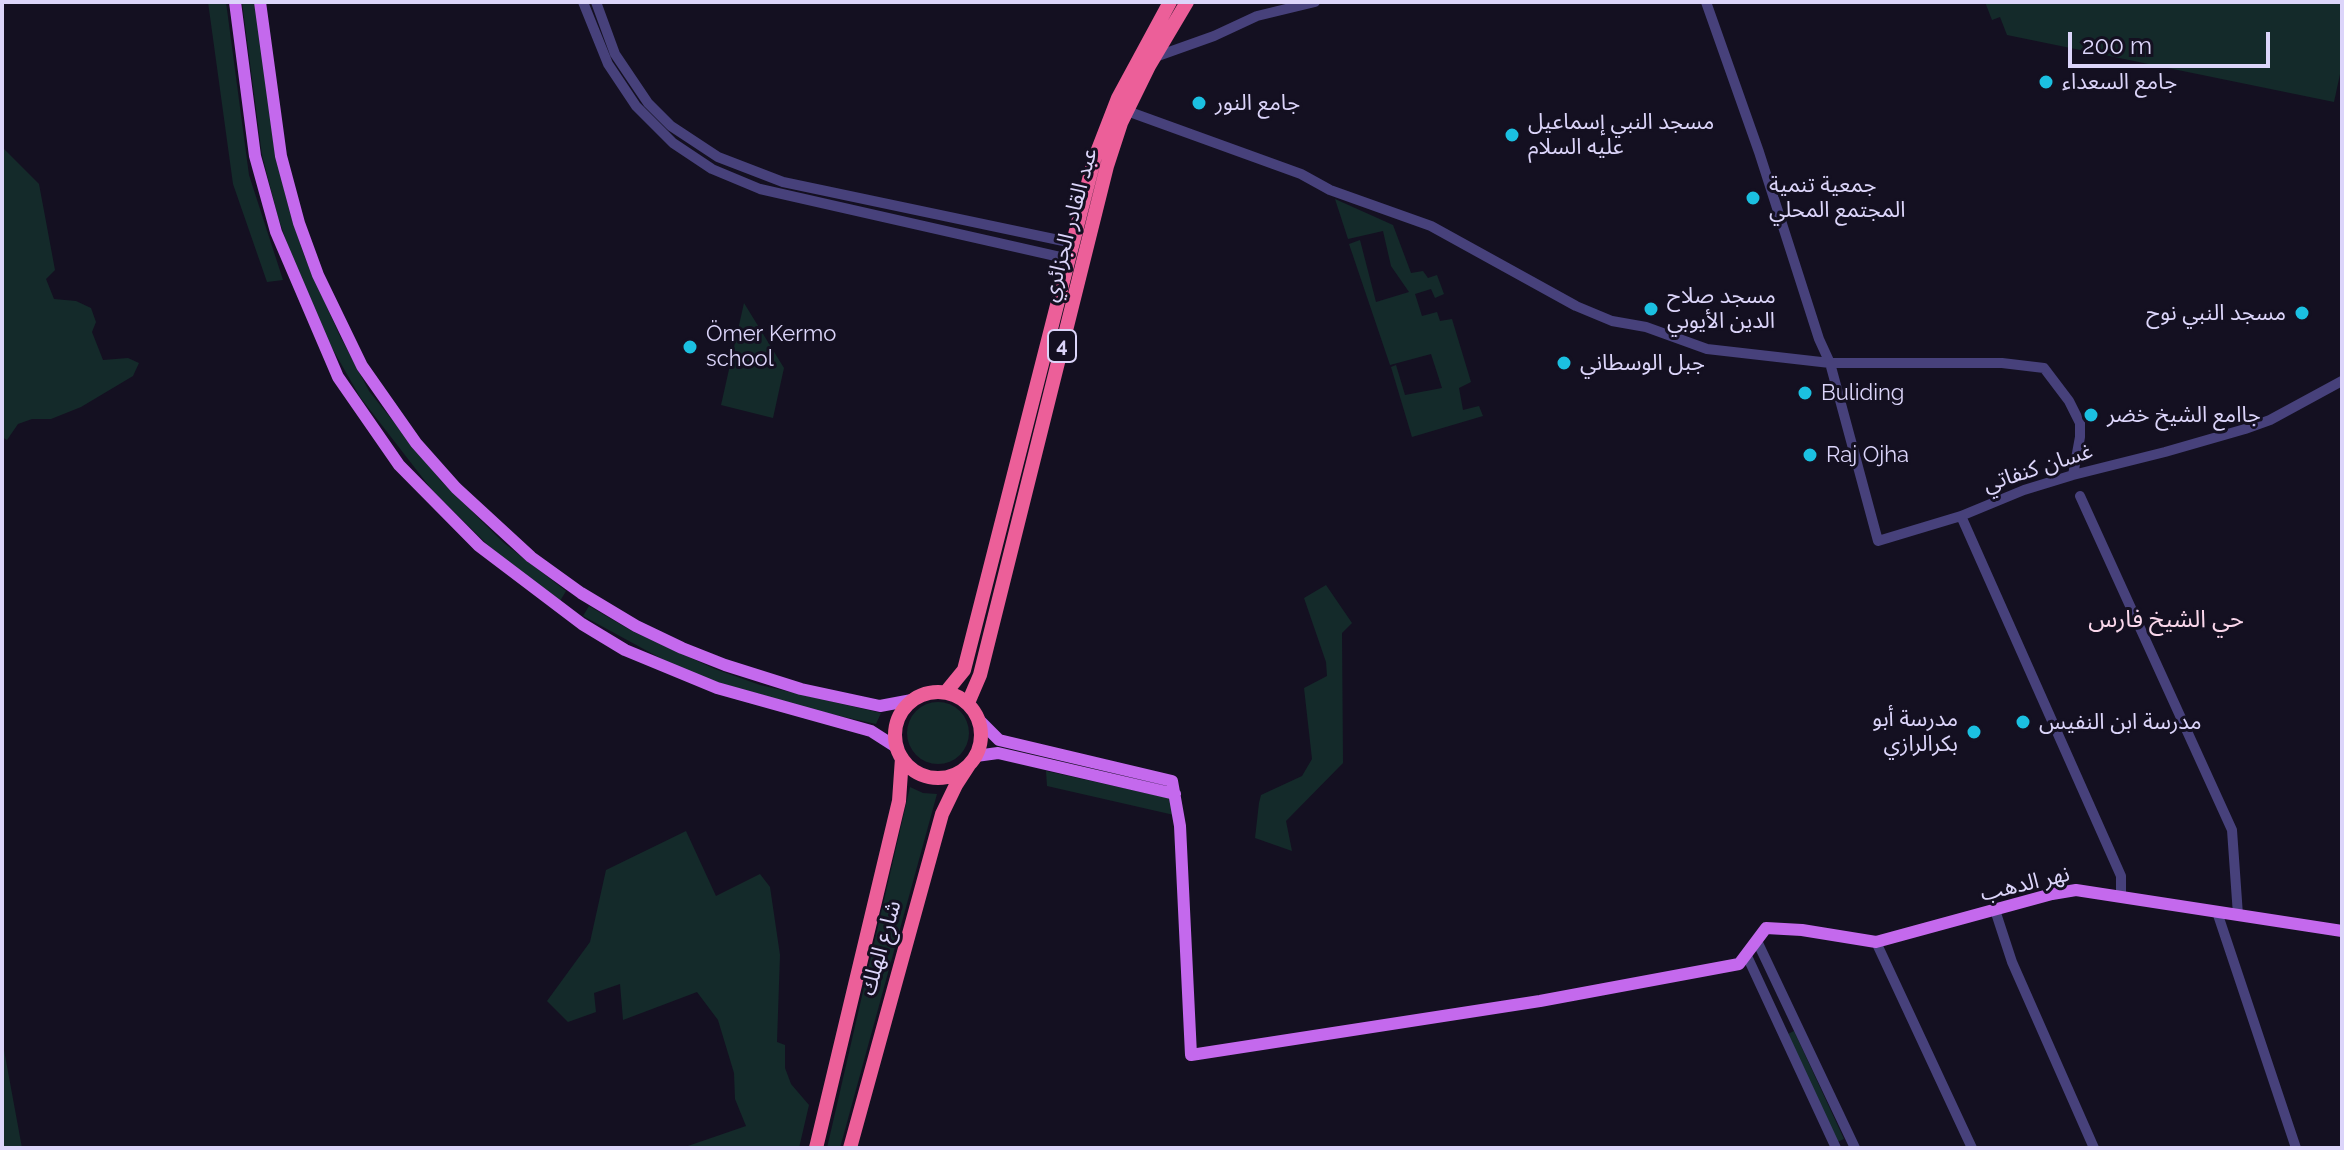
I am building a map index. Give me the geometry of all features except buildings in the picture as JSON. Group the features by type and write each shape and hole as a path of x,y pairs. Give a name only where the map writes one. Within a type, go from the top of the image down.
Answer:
{"highway":[{"name":"عبد القادر الجزائري","path":"946,692 964,670 1094,160 1118,98 1170,2"},
{"name":"عبد القادر الجزائري","path":"968,703 980,675 1107,166 1127,111 1187,2"},
{"path":"931,692 946,692 968,703 980,721 982,733 973,761 959,773 934,778 921,775 899,752 897,721 912,700 931,692"},
{"name":"شارع الهلك","path":"816,1148 899,801 899,752"},
{"name":"شارع الهلك","path":"850,1148 942,814 956,785 973,761"}],"main road":[{"path":"235,2 255,156 276,232 338,377 399,465 479,546 582,624 625,650 717,688 871,731 899,752"},
{"path":"260,2 281,156 299,223 318,275 362,366 416,443 456,488 531,557 581,593 636,626 682,648 801,689 880,706 912,700"},
{"path":"980,721 999,740 1174,788"},
{"path":"973,761 998,753 1174,788"},
{"path":"1174,788 1180,826 1191,1055 1540,1001 1739,964 1757,941"},
{"name":"نهر الدهب","path":"1757,941 1766,928 1802,930 1876,942 2076,890 2342,931"}],"street":[{"path":"583,2 608,64 636,106 673,143 712,169 760,189 1069,259"},
{"path":"596,2 615,54 648,103 678,132 718,157 783,182 1073,243"},
{"path":"1154,57 1214,36 1257,16 1315,2"},
{"path":"1706,2 1759,152 1819,339 1830,363"},
{"path":"1127,111 1301,174 1330,190 1431,226 1576,306 1612,321 1646,327 1707,349 1830,363 2002,363 2044,368 2069,401 2080,423 2073,475"},
{"name":"غسان كنفاتي","path":"1830,363 1878,541 1961,516 2024,490 2073,475 2245,429 2270,420 2342,381"},
{"path":"2080,496 2232,830 2238,915"},
{"path":"1961,516 2121,876 2121,896"},
{"path":"1995,910 2012,962 2094,1148"},
{"path":"2217,912 2296,1148"},
{"path":"1747,956 1836,1148 1853,1145 1757,941"},
{"path":"1876,942 1972,1148"},
{"path":"1780,1028 1796,1021"}],"green space":[{"path":"208,2 226,2 249,175 283,280 267,282 233,184"},
{"path":"242,2 255,2 275,153 290,213 304,255 339,334 369,391 441,481 504,543 566,591 560,601 496,553 432,490 360,397 328,341 292,258 262,155"},
{"path":"1985,2 2342,2 2342,65 2334,102 2007,35 2000,17 1992,20"},
{"path":"2,147 39,184 55,270 46,279 54,299 76,301 91,308 96,322 92,332 103,360 128,358 139,363 133,376 81,407 51,419 32,419 18,424 7,440 2,437"},
{"path":"1335,199 1393,225 1411,273 1423,271 1428,278 1437,275 1444,294 1435,298 1431,289 1415,294 1422,316 1437,312 1440,321 1452,319 1471,382 1459,388 1463,410 1479,406 1483,416 1412,437 1391,367 1396,365 1405,395 1442,388 1431,354 1390,365 1349,244 1360,240 1376,302 1409,292 1391,266 1383,231 1348,239"},
{"path":"744,303 784,368 773,418 721,405"},
{"path":"1326,585 1352,623 1342,633 1343,763 1286,821 1292,851 1255,838 1259,803 1261,795 1302,776 1312,759 1304,688 1327,676 1326,662 1304,598"},
{"path":"589,606 632,631 715,669 760,685 881,713 876,724 817,711 714,681 673,665 583,616"},
{"path":"938,702 950,704 960,711 967,721 967,745 960,755 950,762 938,764 926,762 916,755 909,745 907,733 909,721 916,711 926,704"},
{"path":"1046,771 1173,799 1174,815 1047,786"},
{"path":"910,787 923,793 937,794 840,1148 827,1148"},
{"path":"686,831 716,896 760,874 770,887 780,955 777,1042 785,1045 785,1068 791,1084 809,1105 799,1148 682,1148 746,1126 735,1099 734,1073 718,1020 697,992 623,1020 620,984 594,993 596,1012 568,1022 547,1001 590,942 606,870"},
{"path":"1794,1031 1844,1139 1837,1142 1788,1034"},
{"path":"2,1039 22,1148 2,1148"}],"place":[{"name":"جامع السعداء","path":"2046,82"},
{"name":"جامع النور","path":"1199,103"},
{"name":"مسجد النبي إسماعيل عليه السلام","path":"1512,135"},
{"name":"جمعية تنمية المجتمع المحلي","path":"1753,198"},
{"name":"مسجد صلاح الدين الأيوبي","path":"1651,309"},
{"name":"مسجد النبي نوح","path":"2302,313"},
{"name":"Ömer Kermo school","path":"690,347"},
{"name":"جبل الوسطاني","path":"1564,363"},
{"name":"Buliding","path":"1805,393"},
{"name":"جاامع الشيخ خضر","path":"2091,415"},
{"name":"Raj Ojha","path":"1810,455"},
{"name":"مدرسة ابن النفيس","path":"2023,722"},
{"name":"مدرسة أبو بكرالرازي","path":"1974,732"}],"district":[{"name":"حي الشيخ فارس","path":"2166,620"}]}
